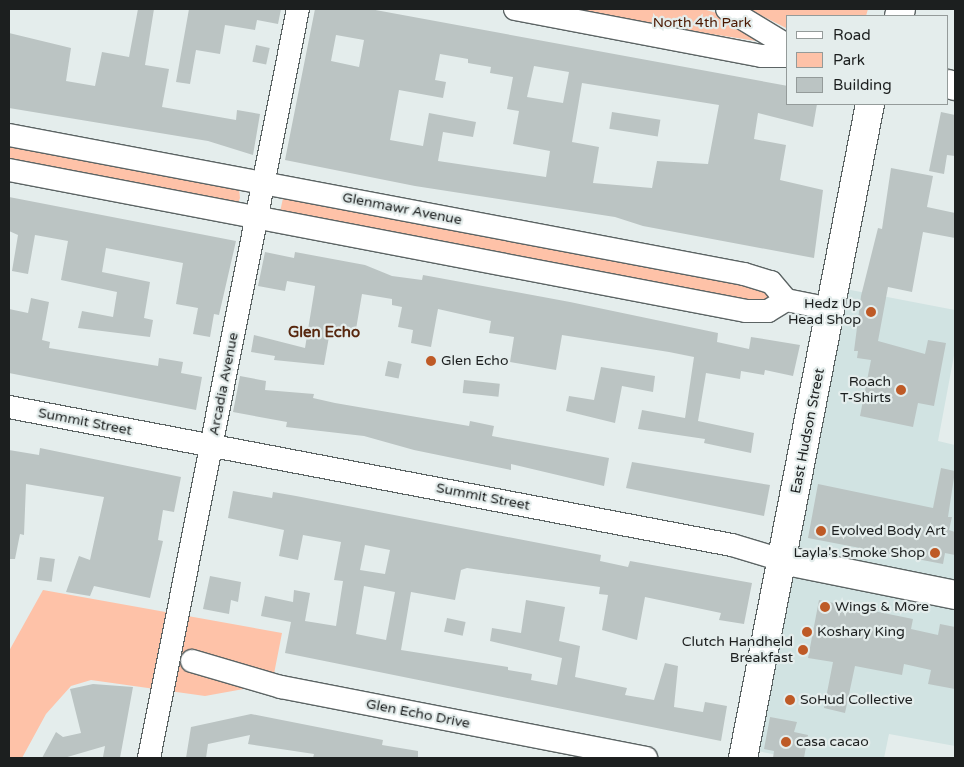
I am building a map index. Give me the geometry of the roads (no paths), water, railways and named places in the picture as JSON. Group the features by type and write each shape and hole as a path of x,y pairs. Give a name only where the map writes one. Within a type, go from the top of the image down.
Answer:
{"main road":[{"name":"East Hudson Street","path":"743,758 870,105"},
{"name":"Summit Street","path":"782,560 955,595"}],"street":[{"name":"Arcadia Avenue","path":"149,758 298,9"},
{"path":"515,9 762,56 786,56"},
{"path":"727,9 786,45"},
{"name":"Glenmawr Avenue","path":"9,134 744,274 771,282 786,300"},
{"path":"9,170 746,312 768,311 786,300 831,308"},
{"name":"Summit Street","path":"9,407 732,545 782,560"},
{"name":"Glen Echo Drive","path":"192,661 281,687 646,758"}],"place":[{"name":"Hedz Up Head Shop","path":"871,312"},
{"name":"Glen Echo","path":"431,361"},
{"name":"Roach T-Shirts","path":"901,390"},
{"name":"Evolved Body Art","path":"821,531"},
{"name":"Layla's Smoke Shop","path":"935,553"},
{"name":"Wings & More","path":"825,607"},
{"name":"Koshary King","path":"807,632"},
{"name":"Clutch Handheld Breakfast","path":"803,650"},
{"name":"SoHud Collective","path":"790,700"},
{"name":"casa cacao","path":"786,742"}],"district":[{"name":"Glen Echo","path":"324,333"}],"park label":[{"name":"North 4th Park","path":"702,23"}]}
